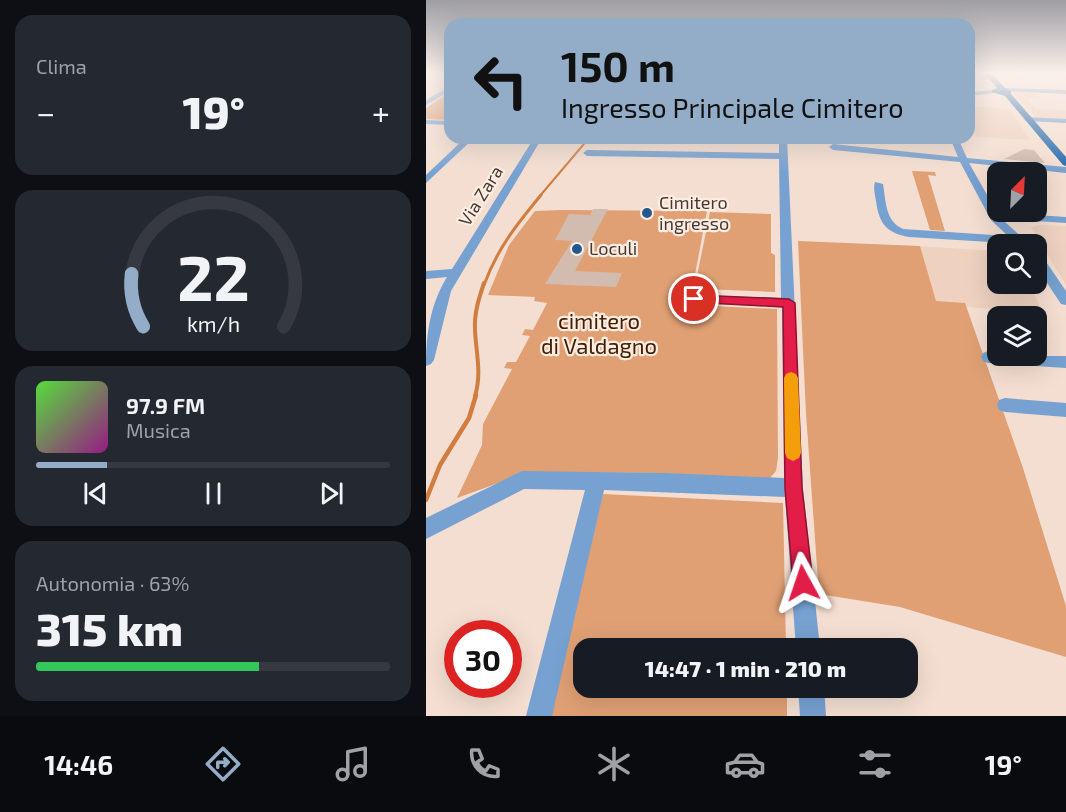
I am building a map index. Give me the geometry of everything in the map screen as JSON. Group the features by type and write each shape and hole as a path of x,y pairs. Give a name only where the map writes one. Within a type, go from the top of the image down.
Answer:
{"main road":[{"path":"1015,105 1065,160"}],"street":[{"path":"1028,119 1066,121"},
{"path":"426,122 444,123"},
{"path":"428,176 463,144"},
{"name":"Via Zara","path":"426,360 445,291 454,273 534,144"},
{"path":"783,144 794,488 807,638"},
{"path":"957,144 971,178 987,205"},
{"path":"833,147 1066,170"},
{"path":"587,153 783,156"},
{"path":"878,184 886,223 894,231 987,240"},
{"path":"1047,219 1066,220"},
{"path":"998,222 1013,234"},
{"path":"426,275 454,273"},
{"path":"1047,273 1066,302"},
{"path":"694,299 789,303"},
{"path":"1047,361 1066,362"},
{"path":"1005,405 1066,410"},
{"path":"429,528 522,480 794,488"},
{"path":"539,716 597,481"},
{"path":"812,698 813,716"}],"shaded area":[{"path":"1025,105 1033,105 1036,109 1066,110 1066,120 1038,119"},
{"path":"975,106 1010,109 1030,140 977,137"},
{"path":"1066,226 1066,285 1047,254 1047,234 1035,234 1031,227"},
{"path":"917,246 987,250 987,294 1034,294 1040,306 987,306 987,308 934,305"}],"green space":[{"path":"430,105 444,105 444,120 426,119 426,108"},
{"path":"912,171 935,172 936,176 928,175 945,231 930,230"},
{"name":"cimitero di Valdagno","path":"535,211 707,211 693,285 695,292 693,305 777,309 778,458 776,471 770,478 747,479 661,473 529,472 457,498 482,445 483,424 512,369 504,368 507,362 516,362 530,336 522,335 525,329 533,330 547,303 534,301 535,297 488,295 509,245"},
{"path":"710,212 771,214 771,253 775,255 775,292 702,289 695,286"},
{"path":"798,241 920,246 936,301 965,303 1023,468 1066,606 1066,657 900,607 819,594 806,414"},
{"path":"603,494 783,503 786,638 573,638 573,698 787,698 787,716 547,716"}],"building":[{"path":"1024,149 1034,150 1044,162 1035,162 1004,159"},
{"name":"Loculi","path":"593,209 608,209 575,271 622,273 616,287 545,284 572,241 555,240 569,214 590,215"}],"waterway":[{"path":"539,197 584,144"},
{"path":"484,285 501,248 541,195"},
{"path":"475,396 478,371 475,318 484,283"},
{"path":"426,500 440,465 469,418 476,395"}],"slow traffic":[{"path":"791,378 793,453"}],"place":[{"name":"Cimitero ingresso","path":"647,213"},
{"name":"Loculi","path":"577,249"}],"route":[{"path":"694,299 789,303 794,488 803,583"}]}
